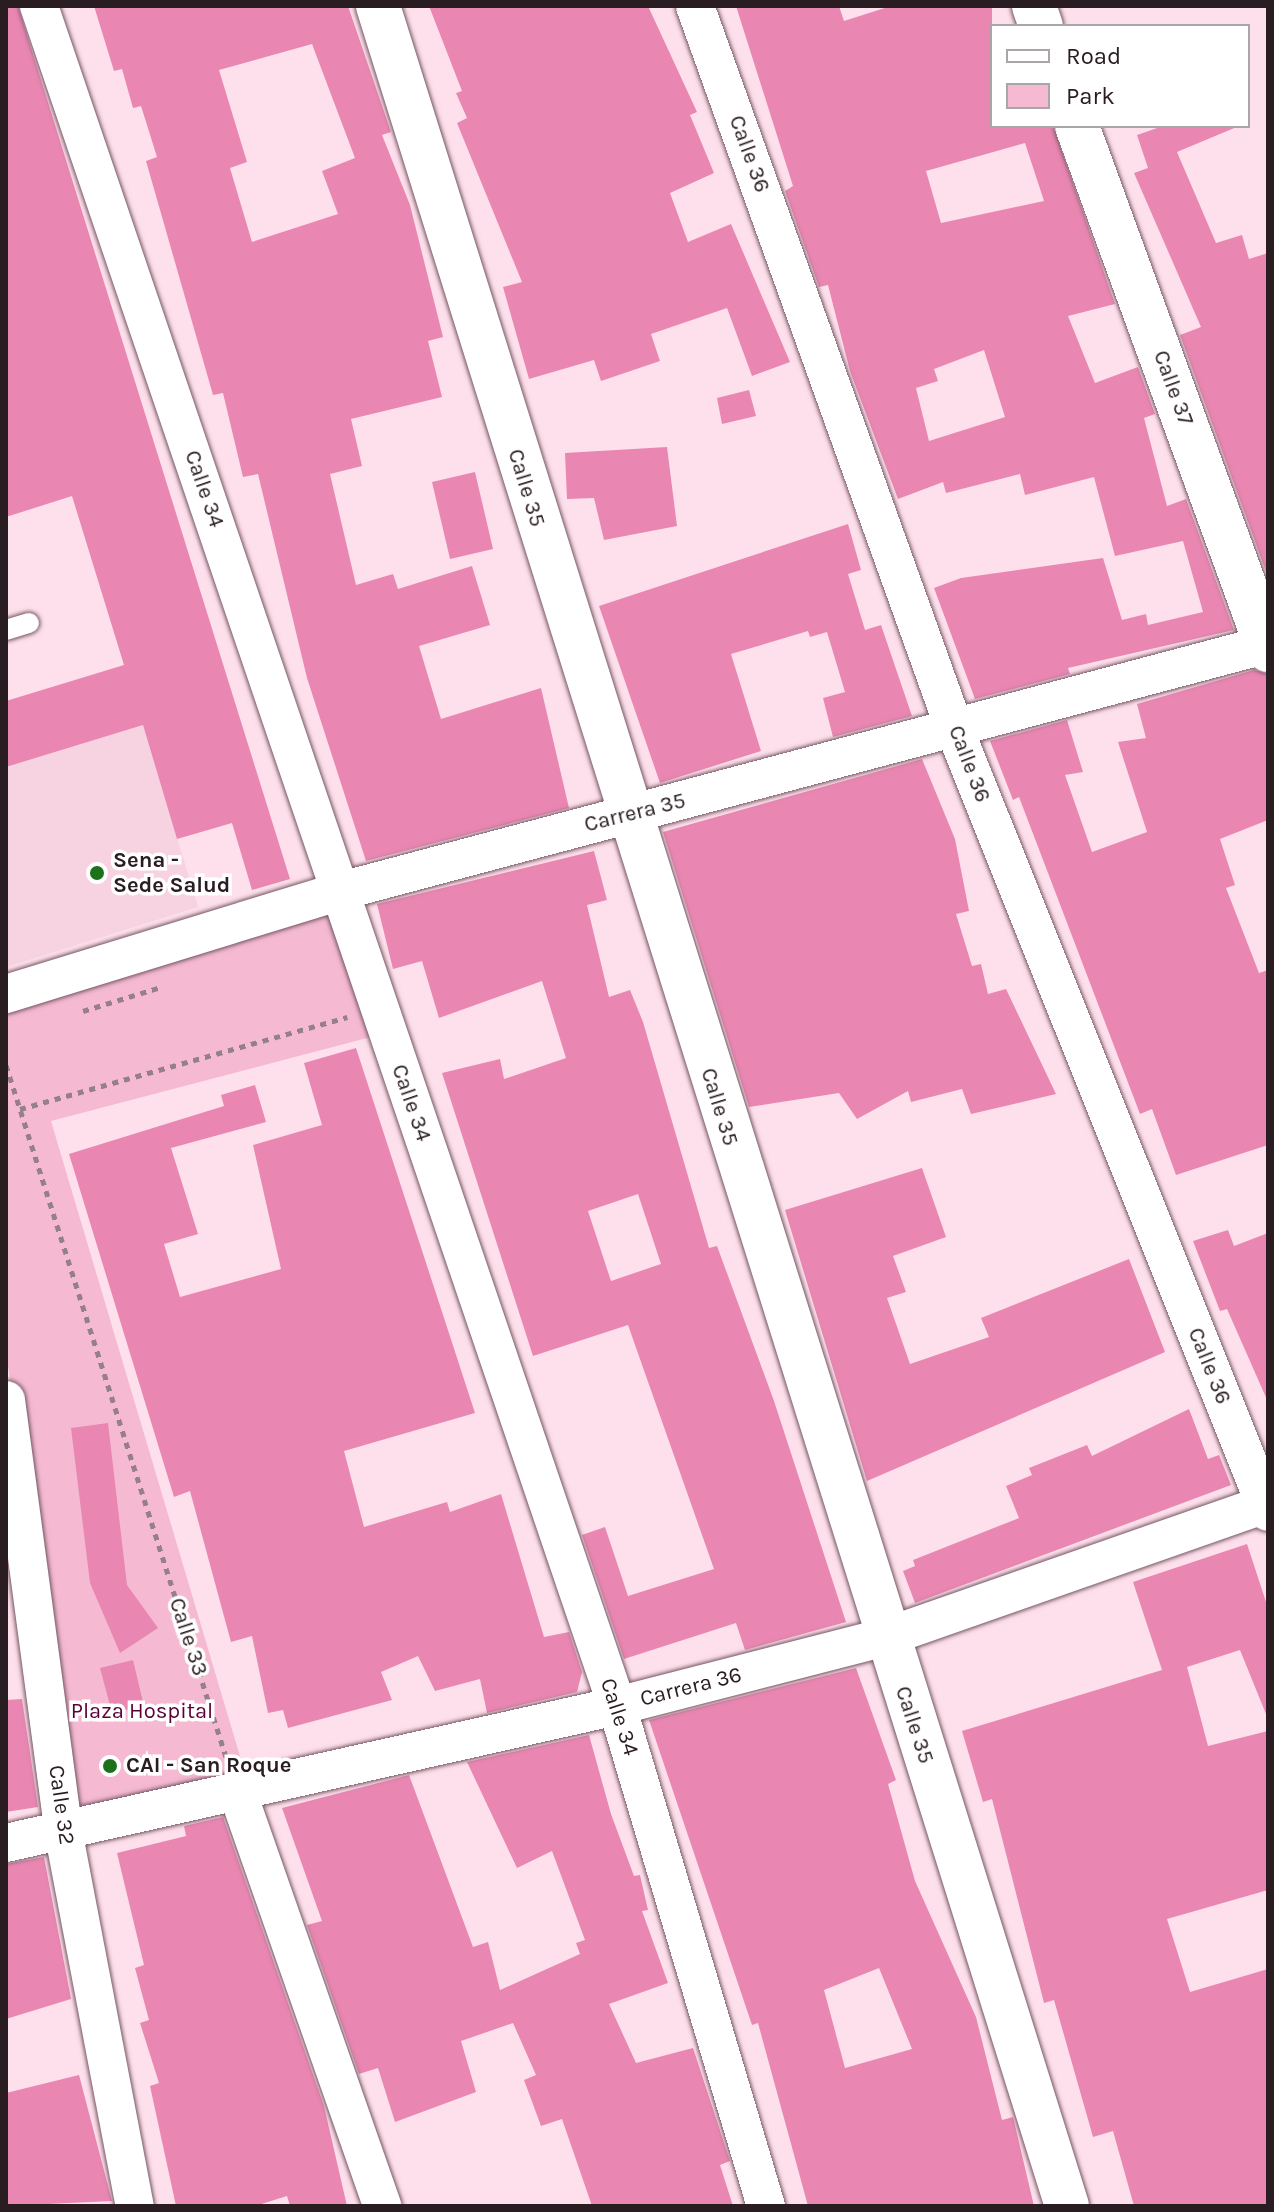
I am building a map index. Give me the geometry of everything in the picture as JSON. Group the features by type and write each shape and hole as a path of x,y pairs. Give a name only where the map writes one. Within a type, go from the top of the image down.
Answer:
{"street":[{"name":"Calle 34","path":"39,6 617,1706 766,2206"},
{"name":"Calle 35","path":"378,6 627,815 1067,2206"},
{"name":"Calle 36","path":"695,6 956,733 1267,1506"},
{"name":"Calle 37","path":"1078,128 1267,646"},
{"name":"Carrera 35","path":"6,994 341,891 627,815 956,733 1267,646"},
{"name":"Calle 32","path":"6,1400 63,1830 135,2206"},
{"name":"Carrera 36","path":"6,1843 617,1706 886,1637 1267,1506"},
{"path":"237,1791 382,2206"}],"lane":[{"path":"6,630 29,623"}],"path":[{"path":"20,1109 379,1008"},
{"name":"Calle 33","path":"6,1068 237,1791"}],"shaded area":[{"name":"Sena - Sede Salud","path":"143,725 198,907 6,967 6,767"}],"green space":[{"name":"Plaza Hospital","path":"341,891 386,1033 51,1121 245,1773 75,1809 6,1353 6,994"}],"building":[{"path":"6,6 18,6 290,879 252,890 232,823 177,839 143,725 6,767 6,701 124,665 72,496 6,517"},
{"path":"94,6 348,6 391,132 382,135 410,205 443,337 428,341 442,397 351,419 362,466 330,474 356,585 393,574 398,589 472,566 490,625 419,646 441,719 541,688 569,808 366,861 307,678 258,474 243,477 223,393 213,395 146,161 157,157 141,106 133,108 122,69 114,71","holes":["312,44 355,158 322,171 338,214 252,242 230,168 247,162 219,70"]},
{"path":"429,6 648,6 697,112 690,115 714,173 670,193 688,242 731,224 790,362 752,376 727,308 651,334 660,361 601,381 594,360 529,379 503,287 522,282 457,123 467,118 456,93 462,91"},
{"path":"736,6 839,6 844,21 891,6 992,6 990,128 1054,128 1115,304 1068,316 1095,383 1138,367 1155,414 1144,418 1167,506 1186,499 1234,630 1068,668 1070,674 975,699 934,588 961,578 1103,558 1122,620 1146,614 1148,625 1203,612 1183,541 1115,556 1094,477 1025,495 1020,474 946,493 943,482 898,499 850,371 828,285 819,287 785,191 793,186","holes":["1025,143 1044,201 941,223 926,171","984,350 1005,417 929,441 916,388 938,381 934,369"]},
{"path":"1157,128 1234,128 1177,152 1216,243 1242,235 1249,259 1268,253 1268,577 1180,335 1201,327 1134,173 1148,168 1137,135"},
{"path":"749,390 756,416 722,424 717,398"},
{"path":"667,447 677,526 604,540 594,498 567,499 565,453"},
{"path":"475,472 493,549 450,559 432,482"},
{"path":"848,524 861,570 848,574 865,630 881,625 912,716 833,737 823,698 845,692 827,632 810,637 808,631 731,654 761,751 660,783 599,606"},
{"path":"1254,670 1268,674 1268,820 1220,839 1235,885 1226,888 1259,973 1268,970 1268,1145 1176,1175 1152,1109 1140,1114 1019,797 1013,800 990,741 1067,720 1083,772 1065,775 1092,852 1147,832 1118,742 1146,738 1137,704"},
{"path":"922,759 955,839 969,911 956,914 972,966 981,964 988,994 1006,989 1056,1094 971,1114 962,1089 911,1102 908,1091 857,1119 839,1093 749,1107 663,832"},
{"path":"594,851 607,900 587,905 609,997 630,990 643,1022 709,1248 717,1246 774,1401 846,1622 745,1650 736,1623 624,1659 582,1535 605,1527 628,1596 714,1569 628,1325 533,1356 442,1073 500,1059 504,1079 566,1058 542,981 439,1018 422,961 393,969 377,904","holes":["638,1194 661,1264 611,1281 588,1211"]},
{"path":"356,1048 475,1413 344,1451 364,1527 447,1502 450,1512 501,1494 544,1637 569,1632 582,1672 577,1692 487,1713 480,1679 435,1691 418,1656 381,1672 392,1700 288,1728 283,1710 268,1713 252,1636 231,1642 190,1491 174,1497 69,1154 224,1106 221,1095 255,1085 266,1122 171,1148 198,1234 164,1244 180,1297 281,1269 253,1145 322,1125 304,1063"},
{"path":"922,1168 946,1237 893,1256 906,1292 887,1298 910,1364 989,1337 981,1318 1129,1259 1165,1352 867,1481 785,1210"},
{"path":"1228,1230 1234,1246 1268,1233 1268,1402 1227,1309 1220,1311 1193,1241"},
{"path":"1189,1409 1208,1459 1219,1455 1231,1485 915,1603 903,1571 915,1566 913,1560 1019,1518 1006,1486 1032,1475 1029,1468 1087,1445 1092,1456"},
{"path":"108,1423 127,1585 158,1628 120,1653 90,1583 71,1428"},
{"path":"1247,1544 1268,1608 1268,1719 1240,1650 1187,1667 1208,1746 1268,1731 1268,1890 1167,1919 1190,1992 1268,1969 1268,2206 1134,2206 1113,2131 1093,2137 1054,2000 1044,2003 992,1799 983,1802 962,1731 1162,1670 1133,1582"},
{"path":"133,1660 144,1706 112,1713 100,1668"},
{"path":"856,1668 896,1780 888,1784 915,1881 976,2017 1002,2120 1013,2117 1034,2206 808,2206 758,2023 752,2025 649,1720","holes":["879,1968 912,2049 845,2068 824,1990"]},
{"path":"22,1699 38,1807 6,1812 6,1700"},
{"path":"589,1735 611,1814 634,1876 640,1875 648,1910 642,1911 668,1983 609,2004 636,2063 693,2048 730,2161 720,2165 733,2206 592,2206 562,2119 541,2126 524,2080 536,2075 513,2023 461,2041 476,2092 395,2122 378,2068 359,2074 307,1925 322,1921 282,1808 409,1775 473,1947 488,1942 500,1990 580,1954 576,1943 585,1940 552,1851 517,1868 467,1762"},
{"path":"223,1817 324,2106 347,2206 290,2206 287,2196 255,2206 176,2206 150,2086 159,2083 140,2023 149,2020 135,1968 144,1965 117,1853 186,1836 184,1826"},
{"path":"44,1857 71,1999 6,2019 6,1864"},
{"path":"79,2075 112,2201 6,2206 6,2093"}],"place":[{"name":"Sena - Sede Salud","path":"97,873"},
{"name":"CAI - San Roque","path":"110,1766"}]}
